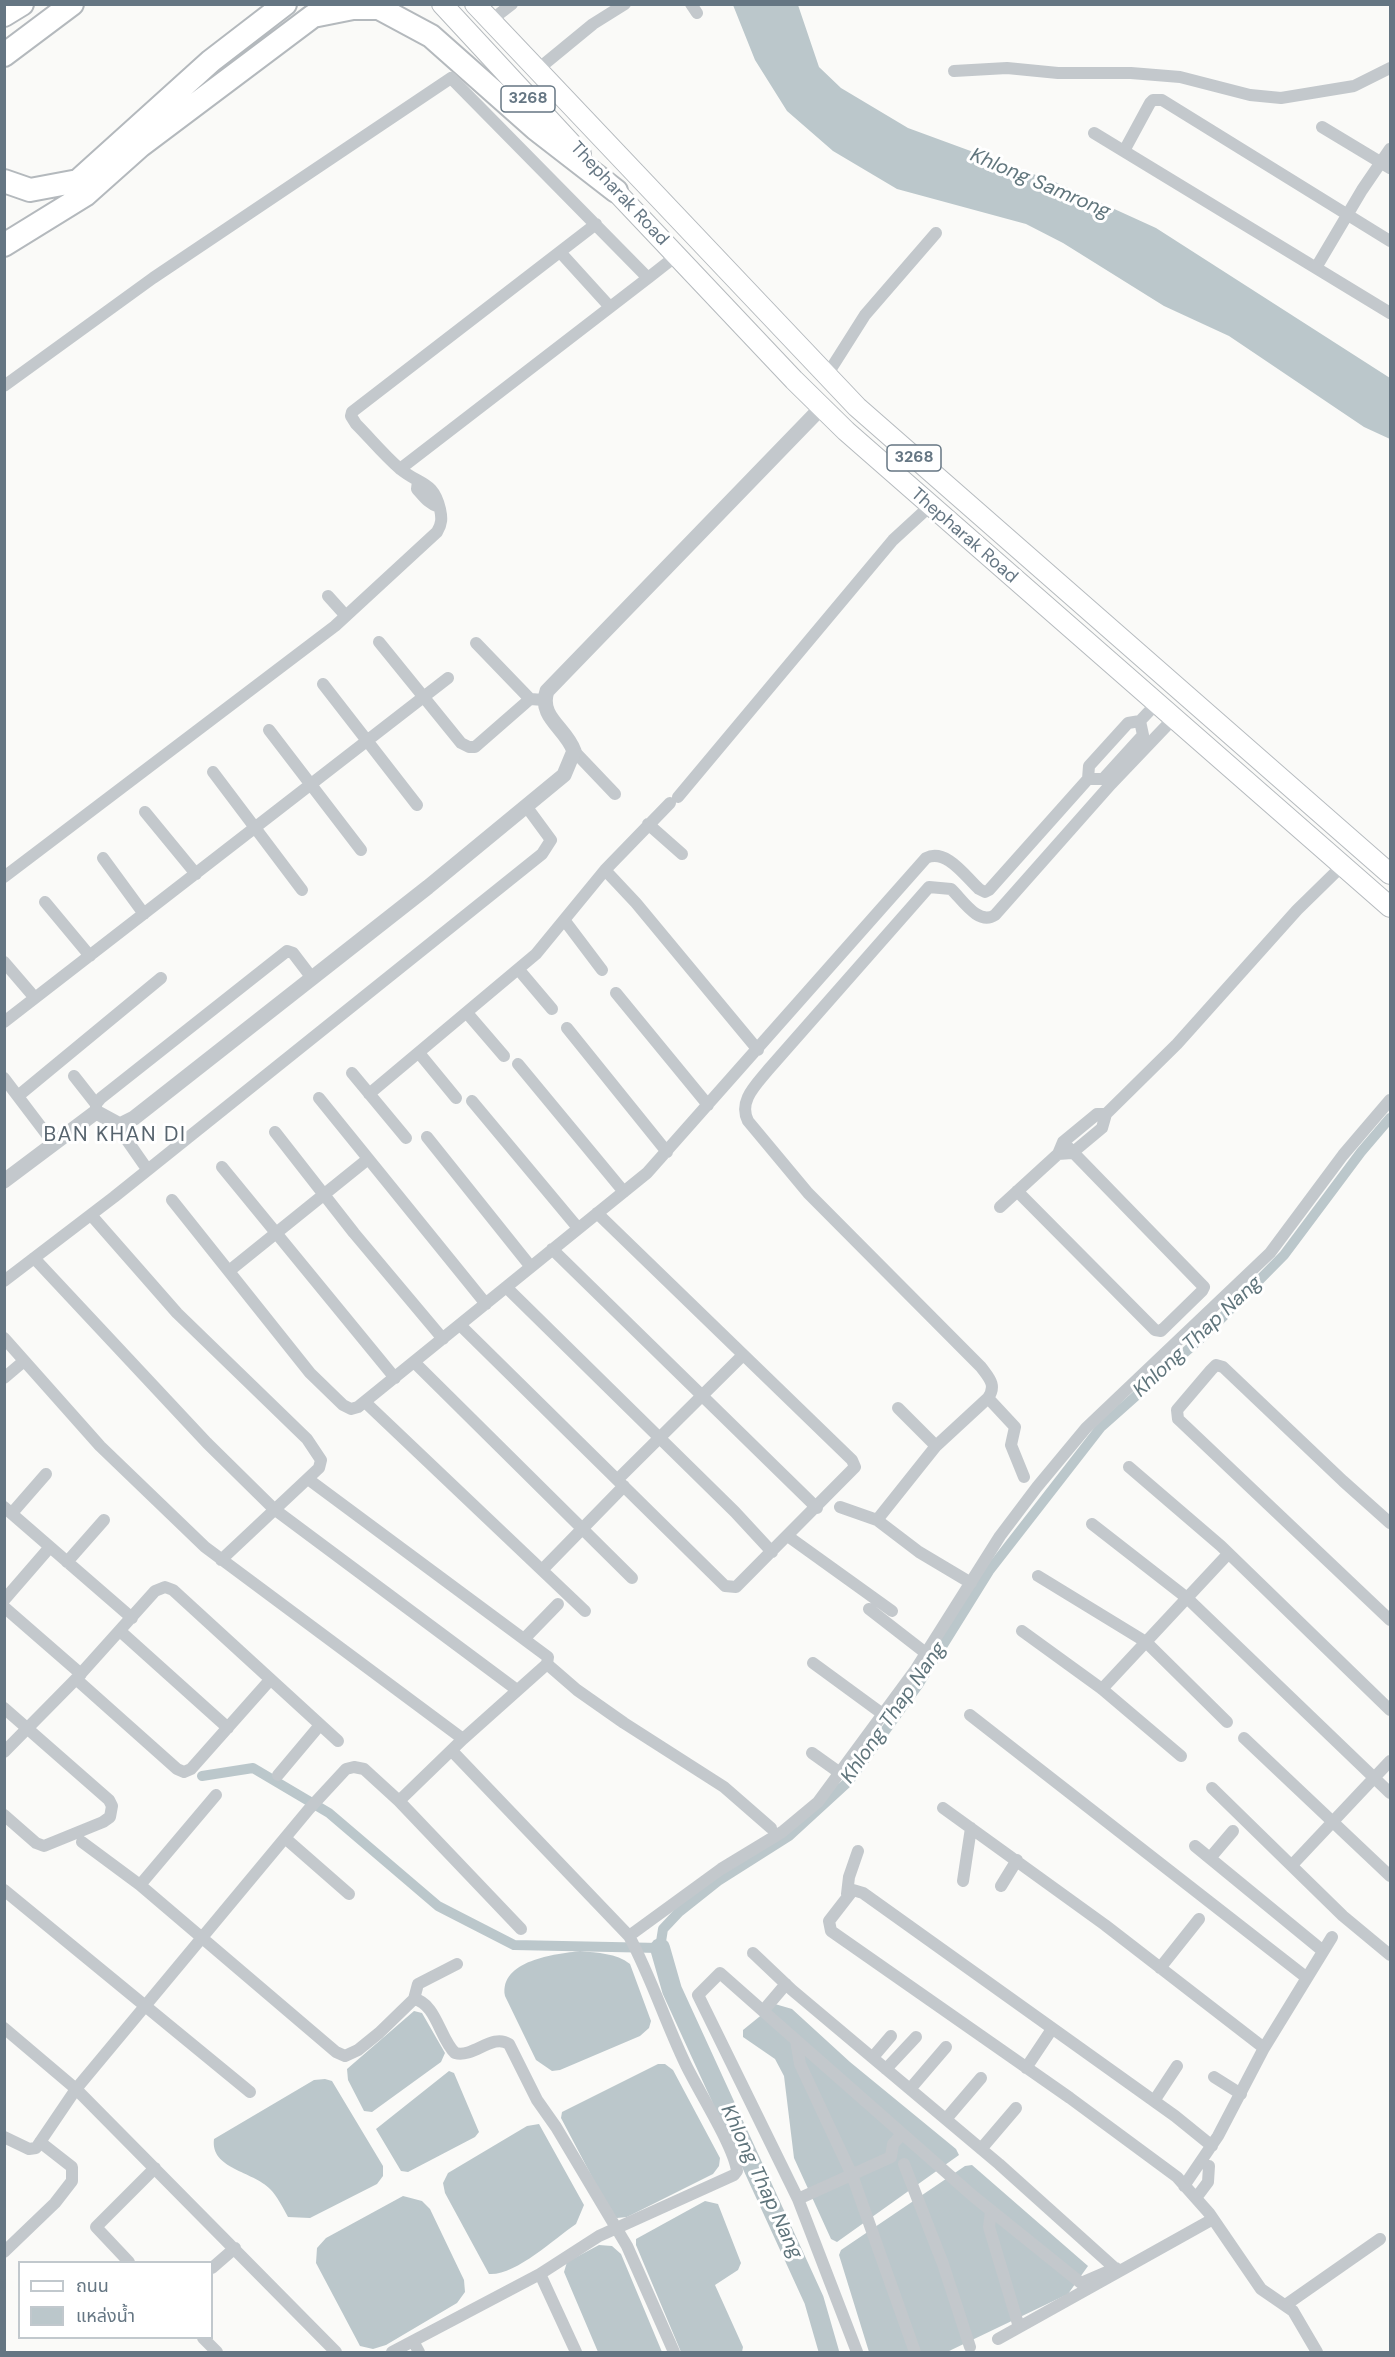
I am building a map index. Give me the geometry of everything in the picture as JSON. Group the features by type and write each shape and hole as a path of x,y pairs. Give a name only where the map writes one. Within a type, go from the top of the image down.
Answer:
{"highway":[{"path":"4,14 16,4"},
{"path":"4,14 22,4"},
{"path":"4,56 72,4"},
{"path":"4,181 30,190 78,181 211,60 285,4"},
{"path":"4,245 78,201 140,146 313,16 353,8 379,8 431,36 536,129 616,191"}],"main road":[{"name":"Thepharak Road","path":"442,4 821,408 930,506 1390,907"},
{"name":"Thepharak Road","path":"475,4 857,407 1390,873"}],"street":[{"path":"490,21 512,4"},
{"path":"537,70 594,24 625,4"},
{"path":"954,70 1007,68 1058,73 1131,73 1180,77 1250,95 1281,98 1354,86 1390,68"},
{"path":"4,386 153,278 451,78 648,278"},
{"path":"1124,151 1150,103 1153,100 1162,100 1390,241"},
{"path":"1322,127 1386,165"},
{"path":"1094,133 1317,266 1390,313"},
{"path":"1317,266 1348,215 1386,165 1390,149"},
{"path":"4,877 346,616 437,532 442,518 439,498 427,484 400,469 356,424 351,416 352,412 596,224"},
{"path":"827,375 865,315 936,233"},
{"path":"560,252 610,307"},
{"path":"400,469 676,255"},
{"path":"379,642 461,743 469,747 476,747 547,691 821,408"},
{"path":"369,1094 519,970 565,921 605,870 674,800 893,540 930,506"},
{"path":"328,596 346,616"},
{"path":"476,643 537,700 570,740 574,751 615,794"},
{"path":"4,1022 424,700 448,678"},
{"path":"322,684 366,743 417,805"},
{"path":"172,1200 310,1373 335,1398 351,1409 366,1402 624,1192 667,1152 926,858 934,854 943,856 985,892 1088,779 1089,766 1128,723 1140,721 1156,704"},
{"path":"877,1520 936,1446 988,1398 993,1390 993,1383 981,1367 789,1172 753,1131 744,1114 744,1106 747,1098 768,1070 929,887 951,889 972,912 986,918 995,915 1111,784 1173,719"},
{"path":"1088,779 1103,780 1143,735 1140,721"},
{"path":"269,730 361,850"},
{"path":"114,1123 120,1125 135,1118 526,806 564,775 574,751"},
{"path":"213,772 302,890"},
{"path":"4,1281 92,1215 542,854 551,840 526,806"},
{"path":"145,812 196,874"},
{"path":"648,824 682,854"},
{"path":"103,858 144,914"},
{"path":"1058,1154 1072,1153 1102,1128 1106,1114 1177,1044 1297,910 1343,866"},
{"path":"605,870 636,903 758,1050"},
{"path":"45,902 90,956"},
{"path":"565,921 602,970"},
{"path":"4,1181 54,1144 287,951 293,953 312,978"},
{"path":"4,962 35,998"},
{"path":"519,970 552,1008"},
{"path":"18,1096 161,978"},
{"path":"616,993 708,1105"},
{"path":"467,1013 504,1056"},
{"path":"567,1029 667,1152"},
{"path":"419,1053 456,1098"},
{"path":"518,1064 624,1192"},
{"path":"351,1073 406,1138"},
{"path":"74,1076 96,1108 114,1123 147,1169"},
{"path":"4,1078 54,1144"},
{"path":"319,1098 486,1304"},
{"path":"629,1936 721,1869 782,1832 818,1802 927,1654 1000,1536 1086,1428 1260,1265 1343,1155 1390,1100"},
{"path":"472,1101 578,1228"},
{"path":"1000,1207 1058,1154 1063,1142 1097,1114 1106,1114"},
{"path":"275,1132 443,1339"},
{"path":"427,1137 531,1267"},
{"path":"1017,1191 1151,1327 1161,1331 1204,1287 1063,1142"},
{"path":"229,1271 368,1159"},
{"path":"222,1167 395,1378"},
{"path":"460,1325 731,1589 736,1587 789,1537 855,1467 852,1460 597,1213"},
{"path":"92,1215 177,1313 307,1439 321,1460 319,1468 221,1560"},
{"path":"552,1249 817,1508"},
{"path":"34,1258 207,1443 274,1509 517,1690"},
{"path":"506,1287 772,1552"},
{"path":"4,1338 100,1446 199,1542 463,1739"},
{"path":"542,1570 583,1530 659,1439 743,1355"},
{"path":"4,1378 24,1361"},
{"path":"414,1362 632,1578"},
{"path":"1390,1523 1223,1367 1216,1365 1178,1410 1178,1419 1390,1620"},
{"path":"988,1398 1016,1427 1011,1445 1024,1477"},
{"path":"366,1402 585,1611"},
{"path":"898,1408 936,1446"},
{"path":"1129,1467 1228,1554 1390,1710"},
{"path":"46,1474 8,1510 132,1618"},
{"path":"308,1479 548,1657 547,1664 463,1739 399,1801"},
{"path":"840,1507 877,1520 919,1552 971,1583"},
{"path":"67,1562 104,1520"},
{"path":"1092,1524 1186,1598 1390,1793"},
{"path":"789,1537 892,1611"},
{"path":"4,1600 50,1546"},
{"path":"1102,1689 1228,1554"},
{"path":"1038,1576 1146,1642 1227,1722"},
{"path":"4,1752 79,1676 160,1588 169,1588 338,1742"},
{"path":"524,1639 558,1604"},
{"path":"4,1607 177,1769 184,1772 191,1769 270,1680"},
{"path":"869,1610 927,1654"},
{"path":"120,1631 228,1728"},
{"path":"1022,1631 1102,1689 1181,1756"},
{"path":"813,1663 884,1715"},
{"path":"547,1664 577,1690 624,1723 724,1787 771,1828"},
{"path":"4,1708 109,1800 112,1812 103,1822 44,1846 36,1843 4,1815"},
{"path":"970,1715 1307,1978"},
{"path":"278,1775 320,1725"},
{"path":"1244,1738 1390,1876"},
{"path":"392,2352 416,2347 540,2274 584,2245 734,2175 737,2171 719,2128 685,2064 643,1962 629,1936 452,1751"},
{"path":"812,1754 840,1773"},
{"path":"1292,1865 1390,1761"},
{"path":"4,2137 29,2149 36,2148 76,2090 285,1838 346,1769 364,1769 399,1801 520,1929"},
{"path":"1212,1788 1343,1916 1390,1955"},
{"path":"140,1886 216,1795"},
{"path":"943,1808 1017,1860 1264,2049"},
{"path":"963,1881 971,1828"},
{"path":"1210,1858 1233,1832"},
{"path":"285,1838 349,1894"},
{"path":"82,1842 140,1886 336,2052 345,2056 358,2050 379,2033 414,1999 418,1984 457,1964"},
{"path":"1195,1846 1323,1951"},
{"path":"847,1894 849,1877 858,1851"},
{"path":"1001,1886 1017,1860"},
{"path":"4,1890 250,2092"},
{"path":"1212,2146 1154,2101 863,1893 853,1890 847,1894 829,1922 831,1931 1160,2162 1196,2198 1213,2219 1261,2289 1287,2304 1302,2322 1317,2352"},
{"path":"1160,1968 1199,1919"},
{"path":"1184,2186 1212,2146 1264,2049 1332,1937"},
{"path":"753,1953 786,1984 981,2149 1117,2270"},
{"path":"857,2352 798,2199 699,1995 720,1973 991,2211 1081,2283 1117,2270"},
{"path":"763,2011 786,1984"},
{"path":"414,1999 428,2008 455,2053 460,2055 498,2041 510,2044 537,2100 556,2127 617,2230 649,2293 674,2352"},
{"path":"4,2028 76,2090 336,2352"},
{"path":"1026,2068 1053,2029"},
{"path":"873,2056 891,2036"},
{"path":"886,2069 916,2037"},
{"path":"796,2040 800,2064 852,2175 915,2352"},
{"path":"910,2089 946,2047"},
{"path":"1154,2101 1177,2066"},
{"path":"1214,2077 1241,2094"},
{"path":"946,2119 981,2078"},
{"path":"981,2149 1016,2109"},
{"path":"891,2157 893,2144 903,2134"},
{"path":"4,2252 55,2203 72,2181 72,2167 40,2142"},
{"path":"891,2157 910,2165 917,2158 919,2148"},
{"path":"798,2199 891,2157"},
{"path":"904,2164 943,2264 970,2348"},
{"path":"1196,2198 1208,2182 1209,2166"},
{"path":"128,2261 96,2227 155,2168"},
{"path":"991,2211 989,2227 1019,2327"},
{"path":"998,2339 1075,2298 1117,2270 1213,2219"},
{"path":"1287,2304 1380,2239"},
{"path":"213,2267 235,2248"},
{"path":"540,2274 576,2352"},
{"path":"205,2339 217,2352"}],"water":[{"name":"Khlong Samrong","path":"733,5 798,5 819,67 841,88 908,128 1055,182 1156,228 1390,378 1390,439 1364,427 1229,336 1164,306 1063,243 1026,224 897,189 833,151 787,111 755,60"},
{"path":"580,1951 613,1956 630,1964 651,2021 649,2028 640,2036 560,2070 552,2071 536,2060 505,1996 506,1984 511,1974 531,1961"},
{"path":"775,2004 792,2009 850,2062 956,2149 959,2155 837,2242 831,2239 794,2158 784,2076 775,2059 743,2037 743,2030"},
{"path":"414,2011 422,2013 445,2053 441,2062 372,2112 364,2111 348,2080 347,2069"},
{"path":"658,2064 665,2064 673,2070 720,2158 719,2166 713,2174 627,2217 617,2218 610,2211 561,2118 562,2112"},
{"path":"449,2071 454,2073 479,2132 475,2137 408,2172 401,2171 376,2129"},
{"path":"314,2080 332,2081 383,2166 383,2176 377,2184 310,2218 288,2217 270,2189 225,2163 219,2157 214,2139"},
{"path":"539,2124 584,2205 576,2224 546,2247 510,2269 489,2274 445,2193 443,2183 448,2173 527,2126"},
{"path":"972,2165 1088,2266 1068,2294 947,2352 869,2352 839,2255 841,2250 965,2166"},
{"path":"403,2196 422,2201 430,2209 464,2280 465,2292 457,2303 386,2345 373,2349 360,2346 316,2263 317,2248 326,2238"},
{"path":"705,2201 718,2204 741,2263 738,2270 715,2285 743,2347 742,2352 681,2352 636,2245 636,2239"},
{"path":"599,2245 612,2246 621,2254 662,2352 598,2352 564,2272 567,2262"}],"waterway":[{"name":"Khlong Thap Nang","path":"202,1776 253,1768 329,1813 438,1906 514,1945 660,1948 663,1929 679,1912 718,1881 789,1836 849,1781 918,1685 989,1571 1101,1427 1209,1331 1284,1255 1361,1152 1390,1118"},
{"name":"Khlong Thap Nang","path":"660,1948 672,1990 814,2300 829,2352"}],"district":[{"name":"BAN KHAN DI","path":"115,1135"}]}
